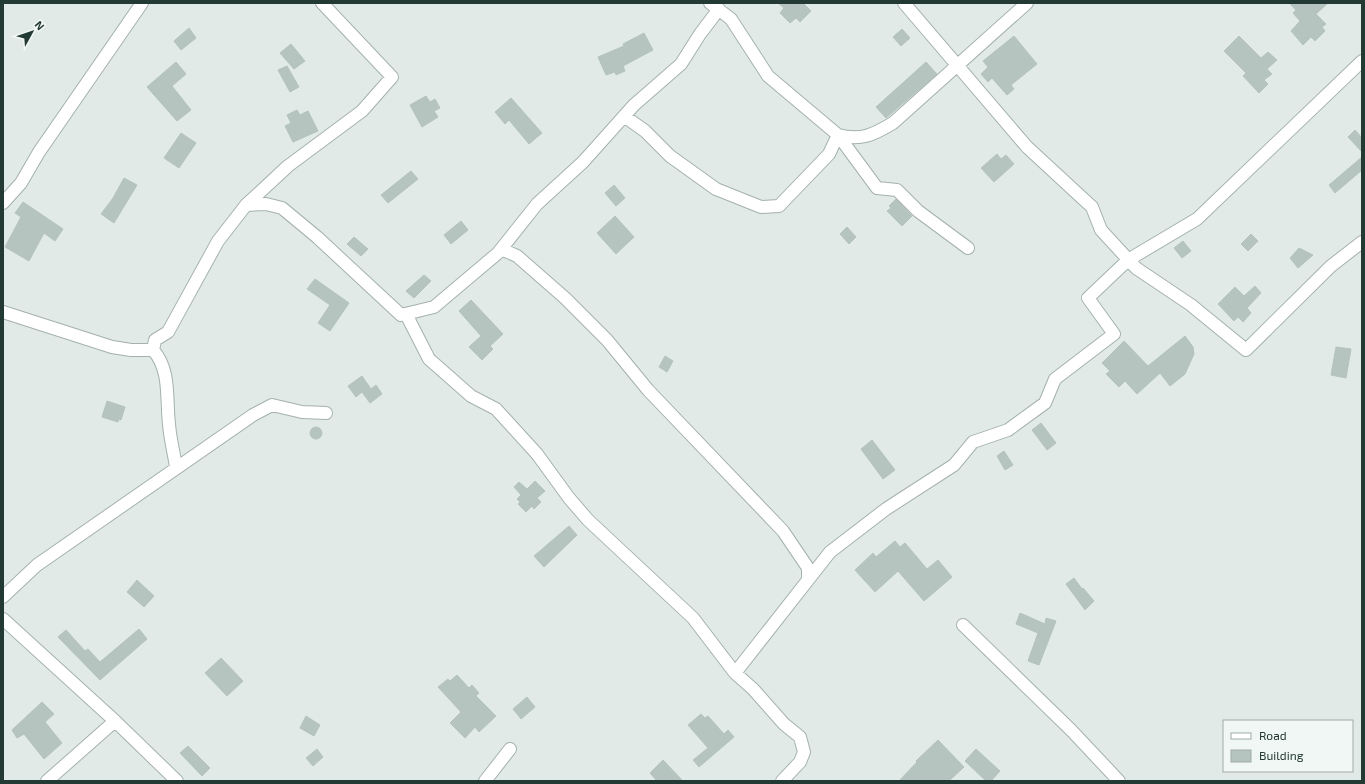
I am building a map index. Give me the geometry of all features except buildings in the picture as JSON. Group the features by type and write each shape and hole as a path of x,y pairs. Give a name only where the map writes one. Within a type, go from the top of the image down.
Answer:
{"street":[{"path":"3,202 21,183 39,152 142,3"},
{"path":"153,350 155,340 168,332 218,240 246,205 288,166 362,111 392,77 322,3"},
{"path":"904,3 1027,147 1092,207 1101,230 1128,260 1136,268 1191,305 1246,350 1331,266 1362,242"},
{"path":"838,135 852,139 875,134 893,124 956,65 1026,3"},
{"path":"246,205 266,204 282,208 317,237 401,315 434,306 501,249 537,204 583,162 634,105 681,64 700,34 715,6 732,19 768,76 838,135 877,188 897,190 918,211 968,248"},
{"path":"735,673 830,552 886,509 954,465 973,442 1008,430 1045,404 1056,379 1114,334 1088,298 1128,260 1197,219 1362,61"},
{"path":"624,116 645,131 670,156 716,189 761,207 779,206 828,154 838,135"},
{"path":"501,249 517,256 566,298 607,340 648,390 783,531 808,568 808,580"},
{"path":"3,312 112,347 131,350 153,350 160,357 168,387 169,424 176,467"},
{"path":"406,314 429,359 471,396 496,409 510,423 537,454 569,498 588,520 693,618 735,673 753,689 784,724 800,737 804,752 800,762 782,781"},
{"path":"3,597 37,565 176,467 253,415 272,404 302,412 326,413"},
{"path":"3,619 116,721 177,781"},
{"path":"963,624 1071,730 1119,781"},
{"path":"47,781 116,721"},
{"path":"485,781 510,748"}]}
